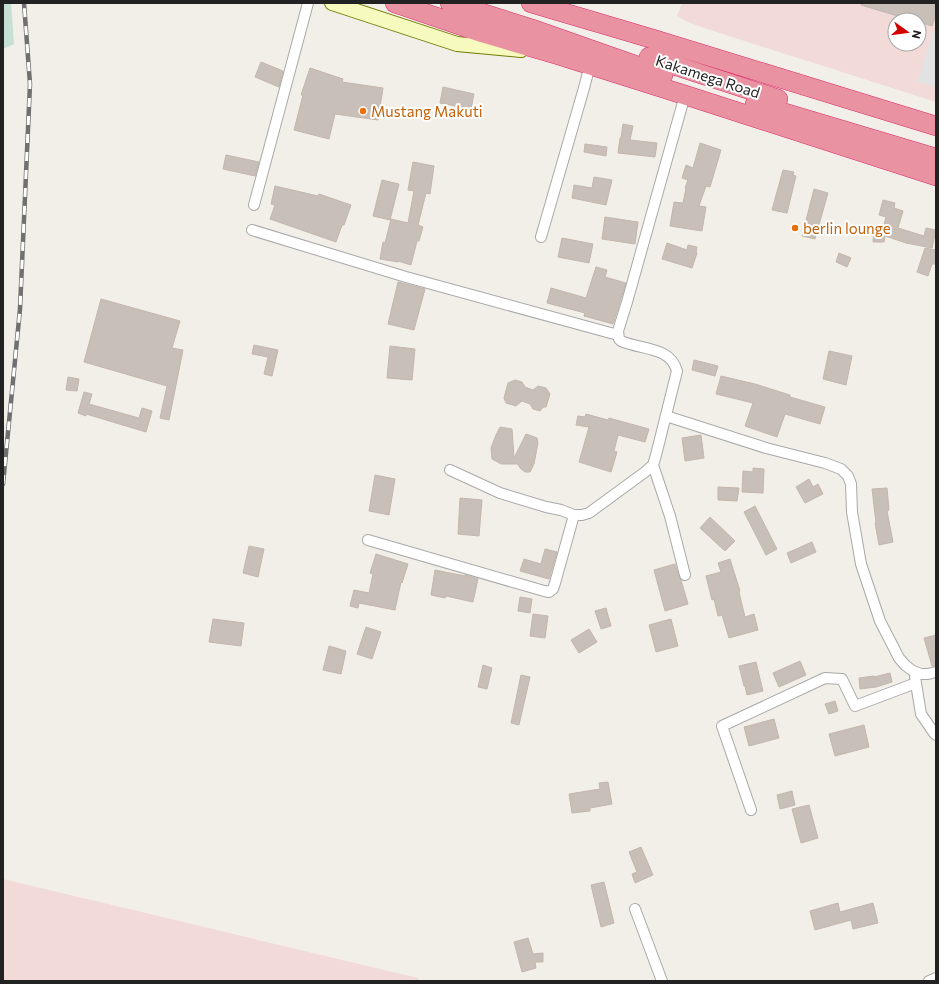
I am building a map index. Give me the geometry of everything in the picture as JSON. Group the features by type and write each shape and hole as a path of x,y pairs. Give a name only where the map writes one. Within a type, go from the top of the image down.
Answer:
{"highway":[{"path":"395,3 483,33 590,65 936,176"},
{"name":"Kakamega Road","path":"450,3 532,29 692,85 936,158"},
{"name":"Kakamega Road","path":"480,3 936,148"},
{"path":"531,3 936,126"}],"street":[{"path":"254,205 308,3"},
{"path":"332,3 457,44 555,54"},
{"path":"547,3 567,13"},
{"path":"541,237 590,65"},
{"path":"450,470 500,493 546,507 562,510 574,515 582,515 590,512 653,465 677,371 675,364 665,354 659,351 625,343 619,339 618,331 685,95"},
{"path":"252,230 406,277 618,335"},
{"path":"666,416 766,448 825,463 841,469 848,476 851,484 852,512 861,564 880,621 899,658 905,665 921,674 936,672"},
{"path":"653,465 670,516 685,575"},
{"path":"368,540 550,592 555,583 574,515"},
{"path":"914,671 921,714 935,736"},
{"path":"752,810 722,726 825,678 842,679 855,706 916,683"},
{"path":"635,909 662,981"},
{"path":"929,981 936,978"}],"shaded area":[{"path":"682,3 936,3 936,102 704,28 677,16"},
{"path":"933,31 936,32 936,87 917,82"},
{"path":"3,879 418,978 419,981 3,981"}],"green space":[{"path":"3,3 11,3 14,44 3,49"}],"building":[{"path":"861,3 936,3 936,14 932,26 927,24 927,12 887,13 861,5"},
{"path":"261,62 283,71 279,87 255,77"},
{"path":"310,68 343,79 342,82 383,88 378,120 335,114 329,139 294,130 303,95 301,95"},
{"path":"443,87 474,94 471,109 440,103"},
{"path":"623,124 633,126 630,140 657,143 655,157 618,153"},
{"path":"700,143 721,150 710,187 706,186 699,206 706,207 702,231 670,226 674,202 683,203 685,188 688,180 682,178 686,165 693,168"},
{"path":"585,144 607,147 606,156 584,152"},
{"path":"226,155 259,162 255,176 223,169"},
{"path":"413,162 434,166 430,194 426,193 418,225 423,227 419,241 417,241 411,265 398,261 380,259 383,242 385,243 391,219 408,223 414,191 408,190"},
{"path":"783,170 794,172 793,175 796,176 787,213 772,210"},
{"path":"594,177 612,180 606,205 572,198 574,185 592,188"},
{"path":"382,180 399,184 390,220 373,216"},
{"path":"275,186 318,196 319,194 351,205 336,242 270,219 275,205 271,204"},
{"path":"814,189 828,193 815,239 802,236"},
{"path":"883,200 895,203 894,208 903,211 898,228 924,236 926,228 936,230 932,248 906,243 885,236 884,242 873,242 874,231 882,232 886,217 879,215"},
{"path":"605,217 638,222 635,244 602,239"},
{"path":"562,238 593,244 589,263 558,257"},
{"path":"667,243 687,250 688,245 697,247 697,253 692,268 662,259"},
{"path":"925,248 936,250 936,264 932,264 928,276 917,272"},
{"path":"839,253 851,258 847,267 836,262"},
{"path":"596,267 607,270 605,277 626,283 613,324 584,316 585,313 547,303 551,288 586,298"},
{"path":"398,282 425,289 414,330 388,324"},
{"path":"101,299 180,321 172,348 183,350 169,420 160,418 167,386 84,362"},
{"path":"254,345 278,350 272,376 264,374 268,357 252,354"},
{"path":"390,346 415,349 412,380 387,378"},
{"path":"829,351 852,356 846,385 823,379"},
{"path":"694,360 718,366 715,376 692,370"},
{"path":"721,376 755,384 790,395 790,397 825,407 820,424 785,414 777,437 745,426 753,403 716,394"},
{"path":"68,377 79,379 77,391 66,390"},
{"path":"515,380 522,382 525,387 533,390 538,386 546,388 550,394 546,407 543,407 540,411 533,409 530,404 522,401 516,406 506,403 504,398 508,383"},
{"path":"84,392 92,394 89,404 139,418 142,408 152,411 146,432 78,413"},
{"path":"586,414 608,420 609,418 649,429 645,442 618,435 614,451 617,452 611,472 579,462 589,427 576,425 578,416 585,417"},
{"path":"500,427 512,429 514,458 526,434 537,438 538,443 534,464 530,472 525,472 518,464 501,464 492,459 491,448"},
{"path":"701,435 704,458 685,461 682,438"},
{"path":"753,468 764,469 763,493 742,492 743,471 753,472"},
{"path":"375,475 395,479 389,515 369,511"},
{"path":"809,479 813,487 818,484 823,494 805,503 796,487"},
{"path":"718,487 739,488 737,501 718,500"},
{"path":"887,488 889,510 887,511 893,542 879,545 875,523 872,489"},
{"path":"460,498 482,500 479,536 458,534"},
{"path":"755,506 777,549 766,555 744,512"},
{"path":"710,517 735,541 725,551 700,528"},
{"path":"812,542 816,552 791,563 787,553"},
{"path":"249,546 264,549 258,577 243,573"},
{"path":"545,549 557,552 549,579 520,571 524,559 541,564"},
{"path":"376,554 408,564 402,583 401,582 395,610 359,603 358,608 350,606 354,590 369,593 373,574 370,573"},
{"path":"730,559 740,591 745,617 754,614 758,630 729,638 722,615 718,616 714,599 712,600 706,576 721,572 718,563"},
{"path":"675,564 688,604 665,611 654,570"},
{"path":"435,570 465,575 478,579 473,602 446,596 445,598 431,595"},
{"path":"520,597 532,599 530,613 518,611"},
{"path":"606,608 611,626 601,629 595,611"},
{"path":"533,614 548,616 545,638 530,636"},
{"path":"213,619 244,623 241,646 209,642"},
{"path":"671,619 678,646 656,652 649,625"},
{"path":"366,627 381,632 372,659 357,654"},
{"path":"589,629 597,642 579,653 571,640"},
{"path":"936,635 936,666 932,666 924,638"},
{"path":"329,646 346,651 341,674 323,670"},
{"path":"800,661 806,675 779,687 773,673"},
{"path":"756,662 763,691 747,695 739,666"},
{"path":"483,665 492,668 487,689 478,687"},
{"path":"890,673 892,682 876,687 860,689 859,678 874,677"},
{"path":"521,675 530,677 519,725 511,723"},
{"path":"835,701 838,711 829,714 825,704"},
{"path":"774,719 779,738 749,746 744,727"},
{"path":"864,725 869,747 835,756 829,734"},
{"path":"608,782 612,804 590,808 590,811 572,813 569,794 600,789 599,783"},
{"path":"792,791 795,805 780,809 777,795"},
{"path":"809,805 818,838 801,843 792,809"},
{"path":"641,847 653,875 635,883 632,874 637,872 629,852"},
{"path":"604,882 614,923 601,927 591,885"},
{"path":"838,903 840,912 873,903 878,923 853,929 851,920 815,930 810,911"},
{"path":"528,938 533,954 543,953 543,962 535,962 536,968 522,972 514,942"}],"railway":[{"path":"3,484 20,309 30,84 24,3"}],"place":[{"name":"Mustang Makuti","path":"363,111"},
{"name":"berlin lounge","path":"795,228"}]}
